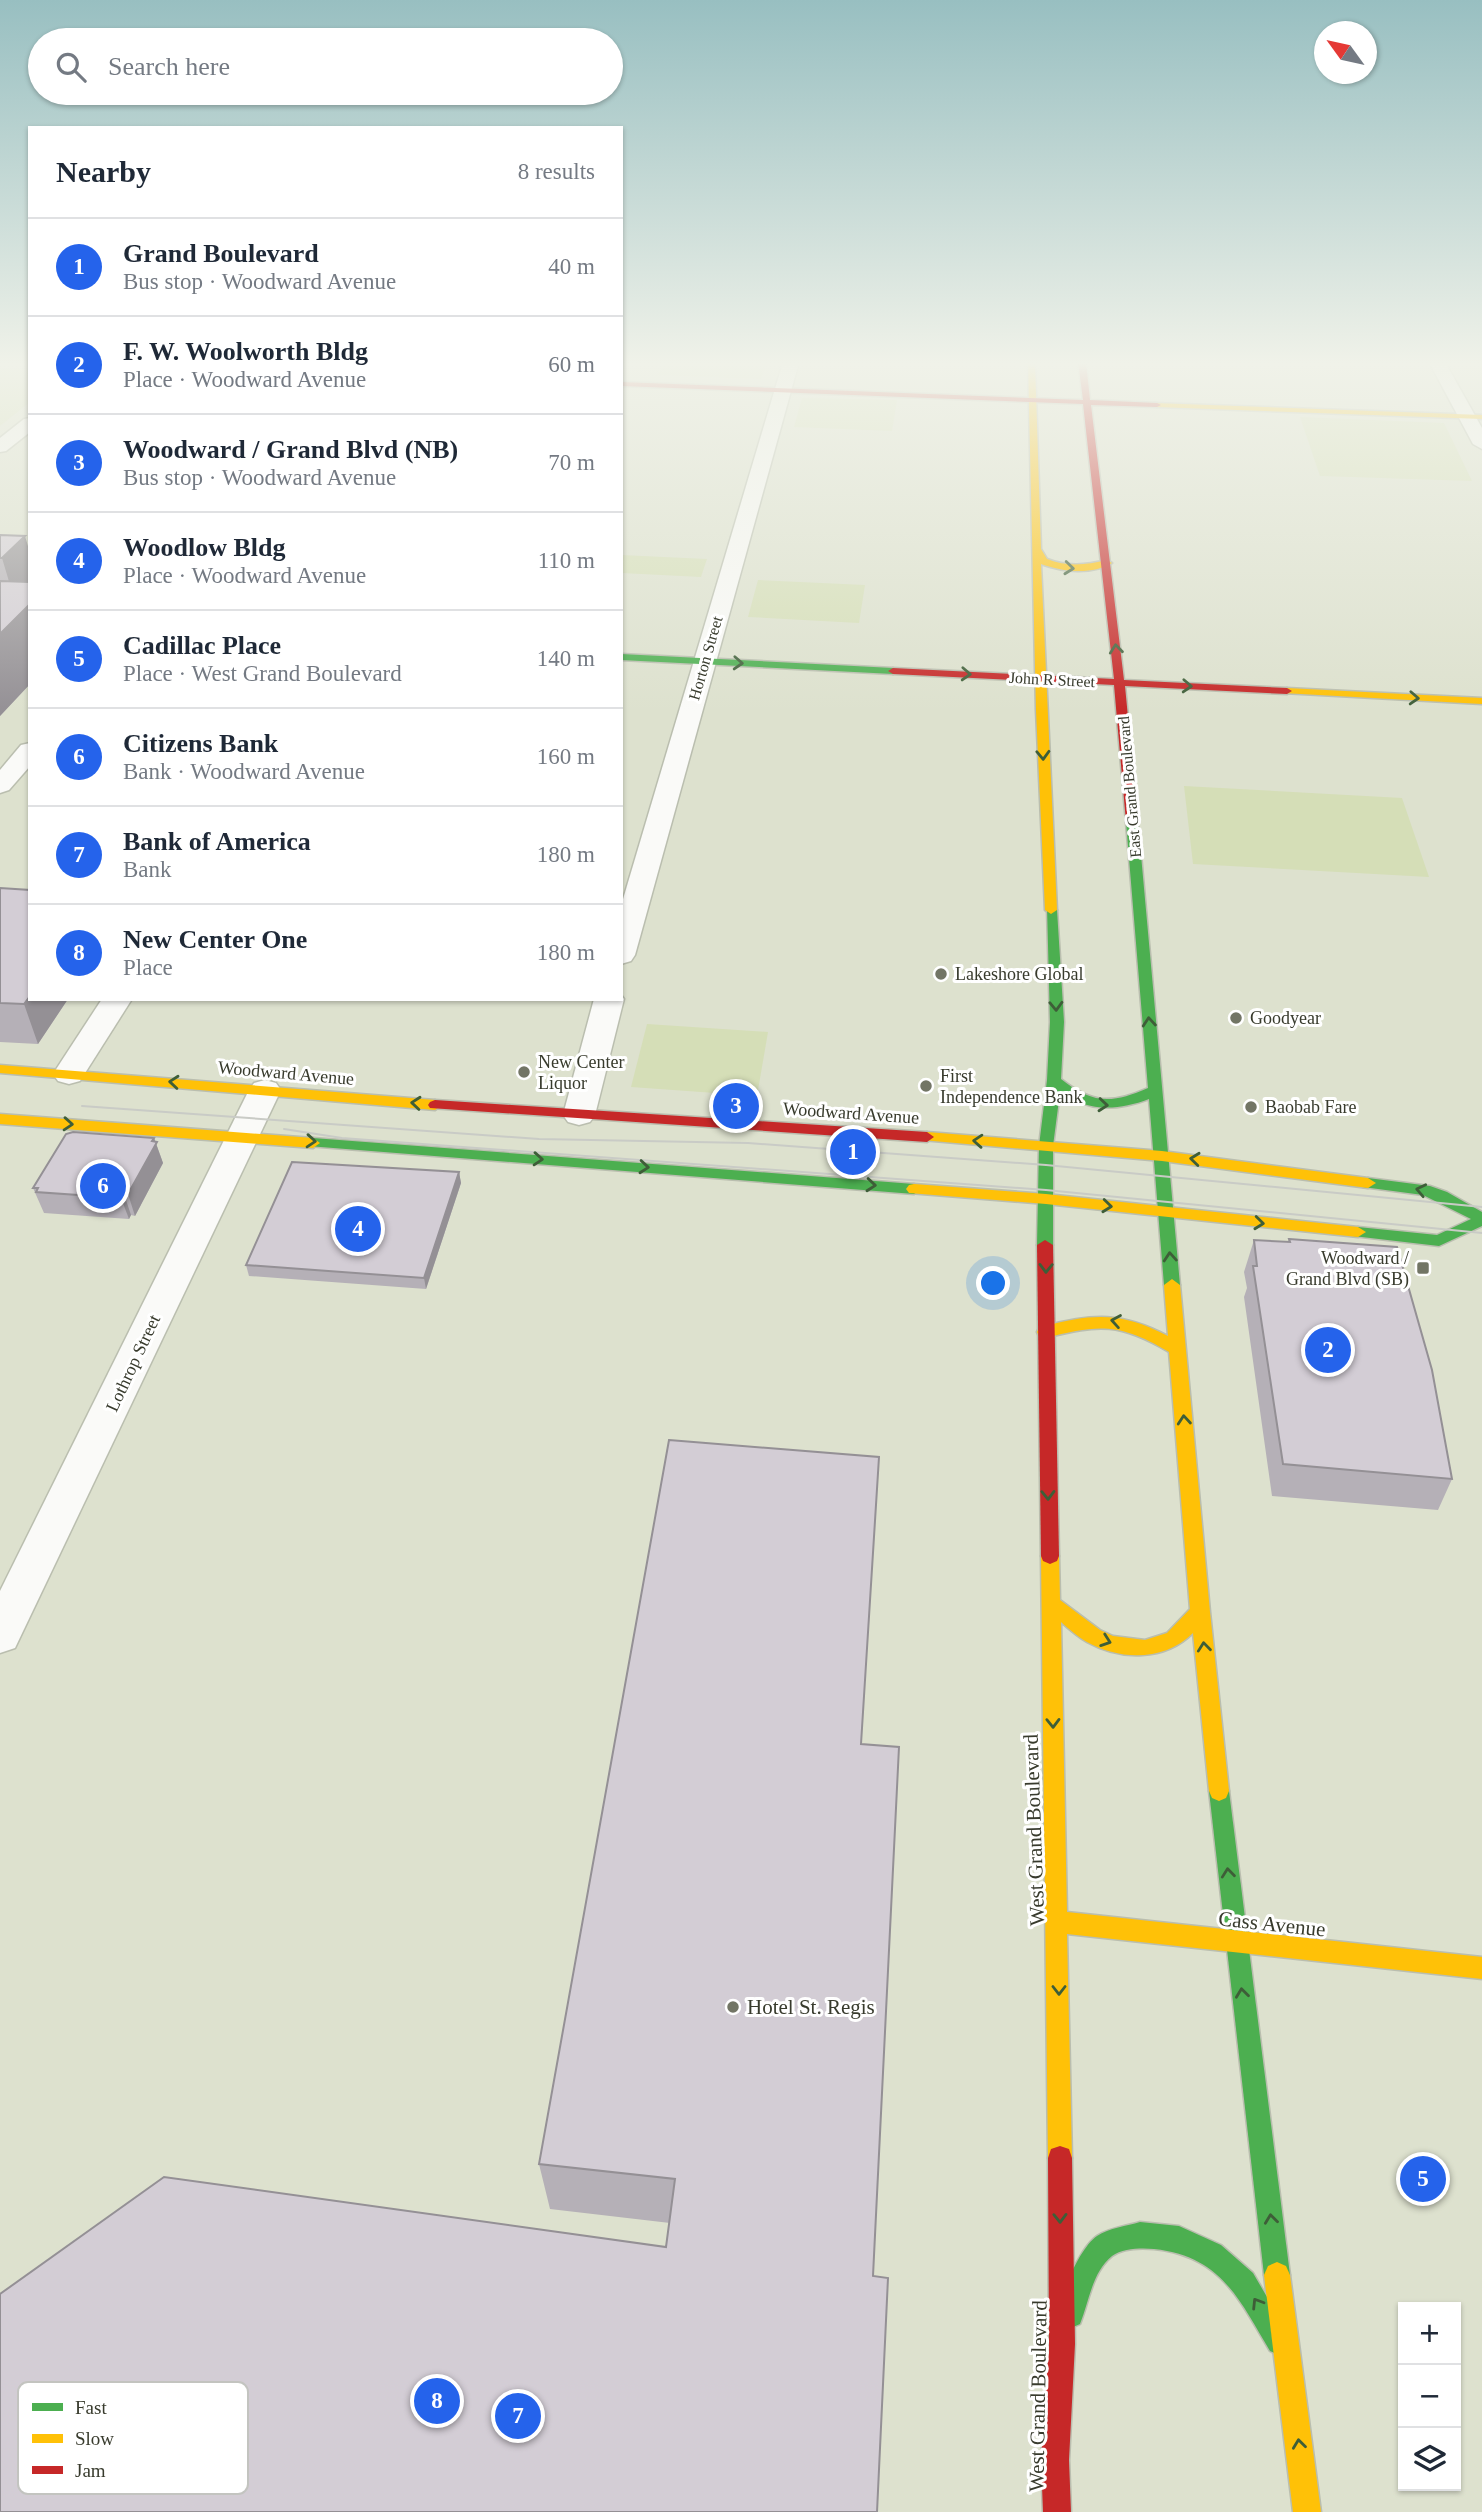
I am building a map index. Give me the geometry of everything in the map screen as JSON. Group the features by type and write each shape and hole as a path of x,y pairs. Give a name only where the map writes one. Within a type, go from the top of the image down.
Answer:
{"main road":[{"path":"1042,479 1037,550 1041,678 1047,708 1055,968 1054,1080 1046,1146"},
{"name":"East Grand Boulevard","path":"1088,479 1107,563 1167,1213"},
{"path":"1037,550 1043,561 1068,569 1107,563"},
{"name":"John R Street","path":"623,657 1482,701"},
{"path":"1107,710 1123,726"},
{"name":"Woodward Avenue","path":"0,1069 579,1115 1161,1156 1425,1190 1442,1196 1482,1219"},
{"path":"1054,1080 1076,1097 1105,1106 1136,1100 1156,1090"},
{"name":"Woodward Avenue","path":"0,1119 1046,1199 1439,1241 1482,1219"},
{"name":"West Grand Boulevard","path":"1046,1146 1045,1332 1058,1922 1062,2344 1055,2460 1057,2512"},
{"path":"1167,1213 1200,1612 1236,1941 1307,2512"},
{"path":"1045,1332 1100,1319 1145,1329 1178,1349"},
{"path":"1050,1603 1093,1636 1112,1644 1145,1648 1173,1640 1200,1612"},
{"name":"Cass Avenue","path":"1058,1922 1482,1968"},
{"path":"1062,2344 1084,2273 1105,2245 1140,2235 1180,2239 1212,2254 1244,2282 1290,2363"}],"street":[{"name":"Horton Street","path":"623,948 757,479"},
{"path":"0,785 28,752"},
{"path":"69,1074 116,1001"},
{"path":"579,1115 609,1001"},
{"name":"Lothrop Street","path":"0,1635 265,1090"}],"green space":[{"path":"1418,479 1471,479 1472,481"},
{"path":"623,555 707,559 701,577 623,573"},
{"path":"758,580 865,585 859,623 748,617"},
{"path":"1184,786 1402,798 1429,877 1193,864"},
{"path":"647,1024 768,1032 757,1096 631,1087"}],"building":[{"path":"0,535 25,536 0,558"},
{"path":"0,581 28,582 28,606 0,634"},
{"path":"0,888 28,890 28,999 24,1004 0,1003"},
{"path":"73,1132 154,1138 152,1141 157,1142 128,1194 121,1198 36,1192 38,1188 33,1188 66,1134"},
{"path":"292,1162 459,1172 424,1278 246,1265"},
{"path":"1289,1239 1397,1247 1432,1370 1452,1479 1283,1464 1253,1266 1257,1266 1254,1240 1290,1242"},
{"path":"669,1440 879,1457 861,1744 899,1747 873,2276 888,2278 877,2512 0,2512 0,2294 164,2177 666,2247 675,2179 539,2164"}],"tram line":[{"path":"82,1106 539,1139 748,1143 1046,1165 1482,1207"},
{"path":"284,1129 342,1138 1046,1190 1482,1233"}],"traffic: fast":[{"path":"623,657 893,671"},
{"path":"1132,822 1172,1285"},
{"path":"1045,1245 1046,1146 1054,1080 1057,1022 1051,910"},
{"path":"1054,1080 1079,1098 1103,1105 1128,1101 1156,1090"},
{"path":"313,1143 914,1189"},
{"path":"1368,1183 1425,1190 1442,1196 1482,1219"},
{"path":"1358,1232 1439,1241 1482,1220"},
{"path":"1219,1791 1277,2275"},
{"path":"1071,2315 1084,2273 1105,2245 1140,2235 1179,2239 1212,2254 1244,2282 1279,2342"}],"traffic: slow":[{"path":"1034,479 1041,710 1051,910"},
{"path":"1037,550 1043,561 1067,568 1107,563"},
{"path":"1287,691 1482,701"},
{"path":"0,1069 435,1105"},
{"path":"0,1119 313,1143"},
{"path":"927,1137 1162,1156 1368,1183"},
{"path":"914,1189 1046,1199 1358,1232"},
{"path":"1172,1285 1200,1612 1219,1791"},
{"path":"1045,1332 1083,1323 1114,1322 1143,1330 1178,1349"},
{"path":"1050,1556 1060,2158"},
{"path":"1050,1603 1093,1636 1112,1644 1145,1648 1173,1640 1200,1612"},
{"path":"1058,1922 1482,1968"},
{"path":"1277,2275 1307,2512"}],"traffic: jam":[{"path":"1096,479 1121,698 1132,822"},
{"path":"893,671 1287,691"},
{"path":"435,1105 927,1137"},
{"path":"1045,1245 1050,1556"},
{"path":"1057,2512 1055,2460 1062,2344 1060,2158"}],"place":[{"name":"Lakeshore Global","path":"941,974"},
{"name":"Goodyear","path":"1236,1018"},
{"name":"New Center Liquor","path":"524,1072"},
{"name":"First Independence Bank","path":"926,1086"},
{"name":"Woodward / Grand Blvd (NB)","path":"736,1106"},
{"name":"Baobab Fare","path":"1251,1107"},
{"name":"Grand Boulevard","path":"853,1152"},
{"name":"Citizens Bank","path":"103,1186"},
{"name":"Woodlow Bldg","path":"358,1229"},
{"name":"Woodward / Grand Blvd (SB)","path":"1423,1268"},
{"name":"F. W. Woolworth Bldg","path":"1328,1350"},
{"name":"Hotel St. Regis","path":"733,2007"},
{"name":"Cadillac Place","path":"1423,2179"},
{"name":"New Center One","path":"437,2401"},
{"name":"Bank of America","path":"518,2416"}]}
